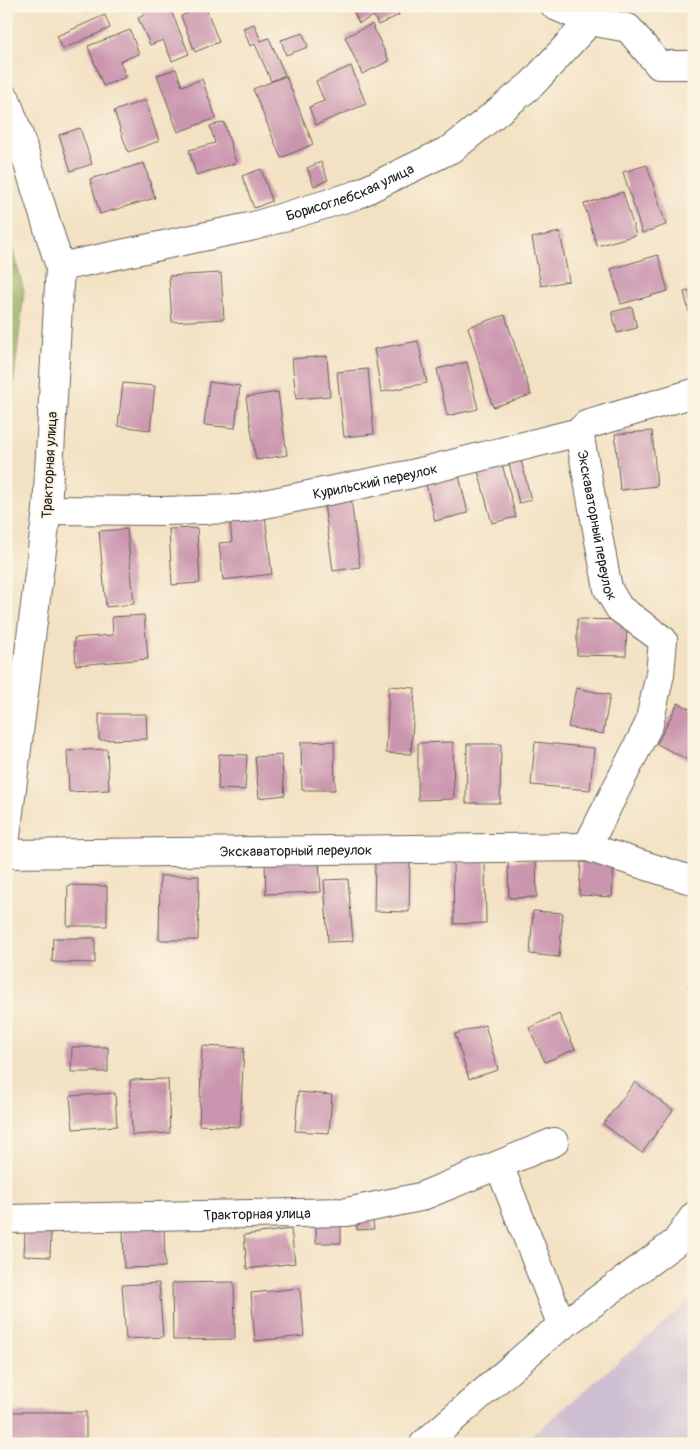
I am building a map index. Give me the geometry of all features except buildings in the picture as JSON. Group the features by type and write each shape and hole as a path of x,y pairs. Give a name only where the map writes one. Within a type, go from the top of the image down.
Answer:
{"street":[{"path":"555,6 590,21 628,28 660,65 694,65"},
{"name":"Борисоглебская улица","path":"60,267 254,226 356,195 453,148 532,84 590,21"},
{"name":"Тракторная улица","path":"6,99 60,267 48,510 6,836"},
{"name":"Курильский переулок","path":"48,510 162,511 240,509 412,474 578,432 586,425 694,393"},
{"name":"Экскаваторный переулок","path":"578,432 608,589 619,608 663,640 660,674 648,724 587,847"},
{"name":"Экскаваторный переулок","path":"6,854 587,847 694,881"},
{"name":"Тракторная улица","path":"6,1219 347,1212 420,1197 554,1142"},
{"path":"499,1165 562,1326"},
{"path":"424,1444 548,1337 676,1242 694,1216"}],"shaded area":[{"path":"694,1297 694,1444 522,1444"}],"green space":[{"path":"6,226 24,291 6,449"}]}
